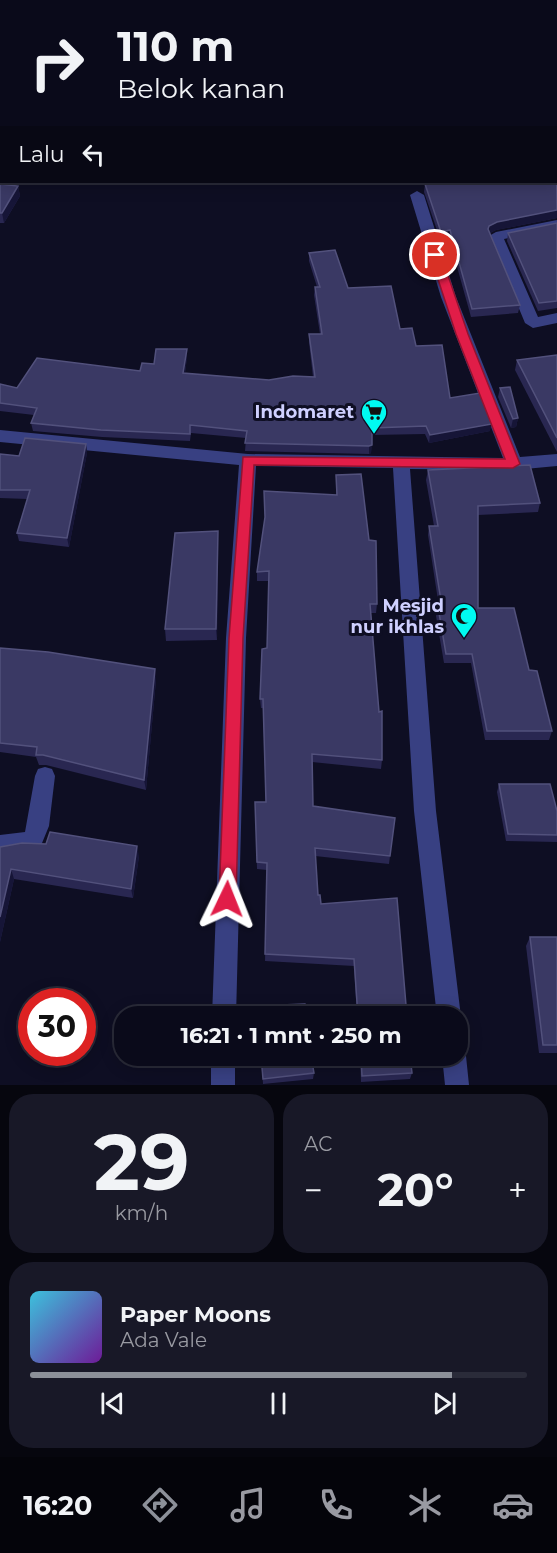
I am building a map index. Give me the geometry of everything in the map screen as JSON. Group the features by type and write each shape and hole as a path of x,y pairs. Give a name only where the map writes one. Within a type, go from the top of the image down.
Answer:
{"street":[{"path":"417,195 430,243 462,334 513,464"},
{"path":"557,224 496,236 533,323 557,318"},
{"path":"0,436 248,460 513,464 557,459"},
{"path":"224,1006 236,638 248,460"},
{"path":"401,462 425,811 448,1006"},
{"path":"0,845 32,841 39,826 45,776"},
{"path":"223,1066 223,1085"},
{"path":"454,1066 457,1085"}],"building":[{"path":"557,183 557,210 497,222 488,229 520,305 472,309 450,230 441,232 425,184"},
{"path":"0,184 18,186 2,213 0,213"},
{"path":"557,223 557,301 539,303 508,233"},
{"path":"335,250 348,288 391,286 400,329 412,328 416,346 442,345 450,398 480,393 492,424 430,435 426,426 372,428 372,445 369,446 245,443 247,431 190,425 190,434 101,430 31,423 37,408 0,403 0,384 17,388 37,358 140,371 142,363 154,364 156,349 187,349 183,373 269,380 293,376 315,377 309,334 322,334 315,287 320,287 309,253"},
{"path":"557,355 557,438 517,360"},
{"path":"510,387 518,418 513,419 500,388"},
{"path":"25,438 86,444 67,538 17,533 30,490 0,490 0,454 19,456"},
{"path":"530,465 540,503 478,506 478,608 514,608 529,670 537,671 552,731 487,731 472,654 446,654 438,607 442,607 429,526 438,526 428,470"},
{"path":"361,474 369,540 376,541 377,604 370,604 379,712 382,711 382,760 312,754 313,806 395,818 390,856 315,848 318,895 320,895 321,904 397,898 406,1006 357,1006 354,959 265,954 267,863 257,862 255,802 266,802 263,699 260,699 262,649 267,648 269,571 257,572 265,517 264,491 337,495 336,475"},
{"path":"218,531 216,629 165,629 175,533"},
{"path":"0,648 48,652 155,669 144,780 36,755 37,747 0,743"},
{"path":"499,784 550,784 557,811 557,835 508,834"},
{"path":"50,832 137,846 131,889 11,869 0,917 0,847 22,843 46,844"},
{"path":"530,937 557,937 557,1045 543,1045"},
{"path":"305,1004 305,1006 257,1006"},
{"path":"262,1066 313,1066 314,1073 263,1079"},
{"path":"362,1066 411,1066 412,1073 362,1076"}],"place":[{"name":"Indomaret","path":"374,435"},
{"name":"Mesjid nur ikhlas","path":"464,639"}],"route":[{"path":"227,899 236,638 248,460 513,464 473,357 462,334 435,255"}]}
